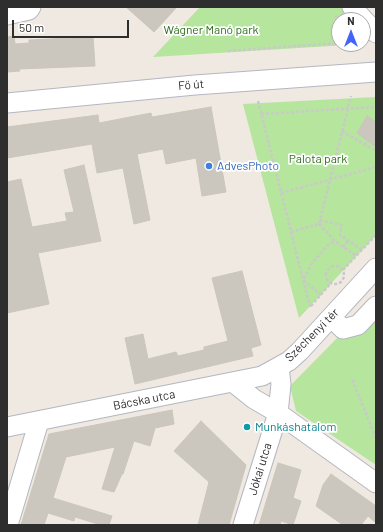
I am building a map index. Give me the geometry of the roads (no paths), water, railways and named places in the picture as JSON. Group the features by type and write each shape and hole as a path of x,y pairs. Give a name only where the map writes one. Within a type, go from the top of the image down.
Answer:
{"street":[{"path":"7,15 29,10 31,7"},
{"path":"345,8 376,33"},
{"name":"Fő út","path":"7,104 196,84 376,72"},
{"name":"Széchenyi tér","path":"278,413 281,384 279,367 300,351 376,268"},
{"path":"331,317 343,328 358,325 376,306"},
{"name":"Bácska utca","path":"7,427 234,383 262,376 279,367"},
{"path":"234,383 254,399 278,413 376,483"},
{"name":"Jókai utca","path":"243,525 278,413"},
{"path":"8,525 39,421"}],"place":[{"name":"AdvesPhoto","path":"209,166"},
{"name":"Munkáshatalom","path":"247,427"}],"park label":[{"name":"Wágner Manó park","path":"211,30"},
{"name":"Palota park","path":"318,159"}]}
